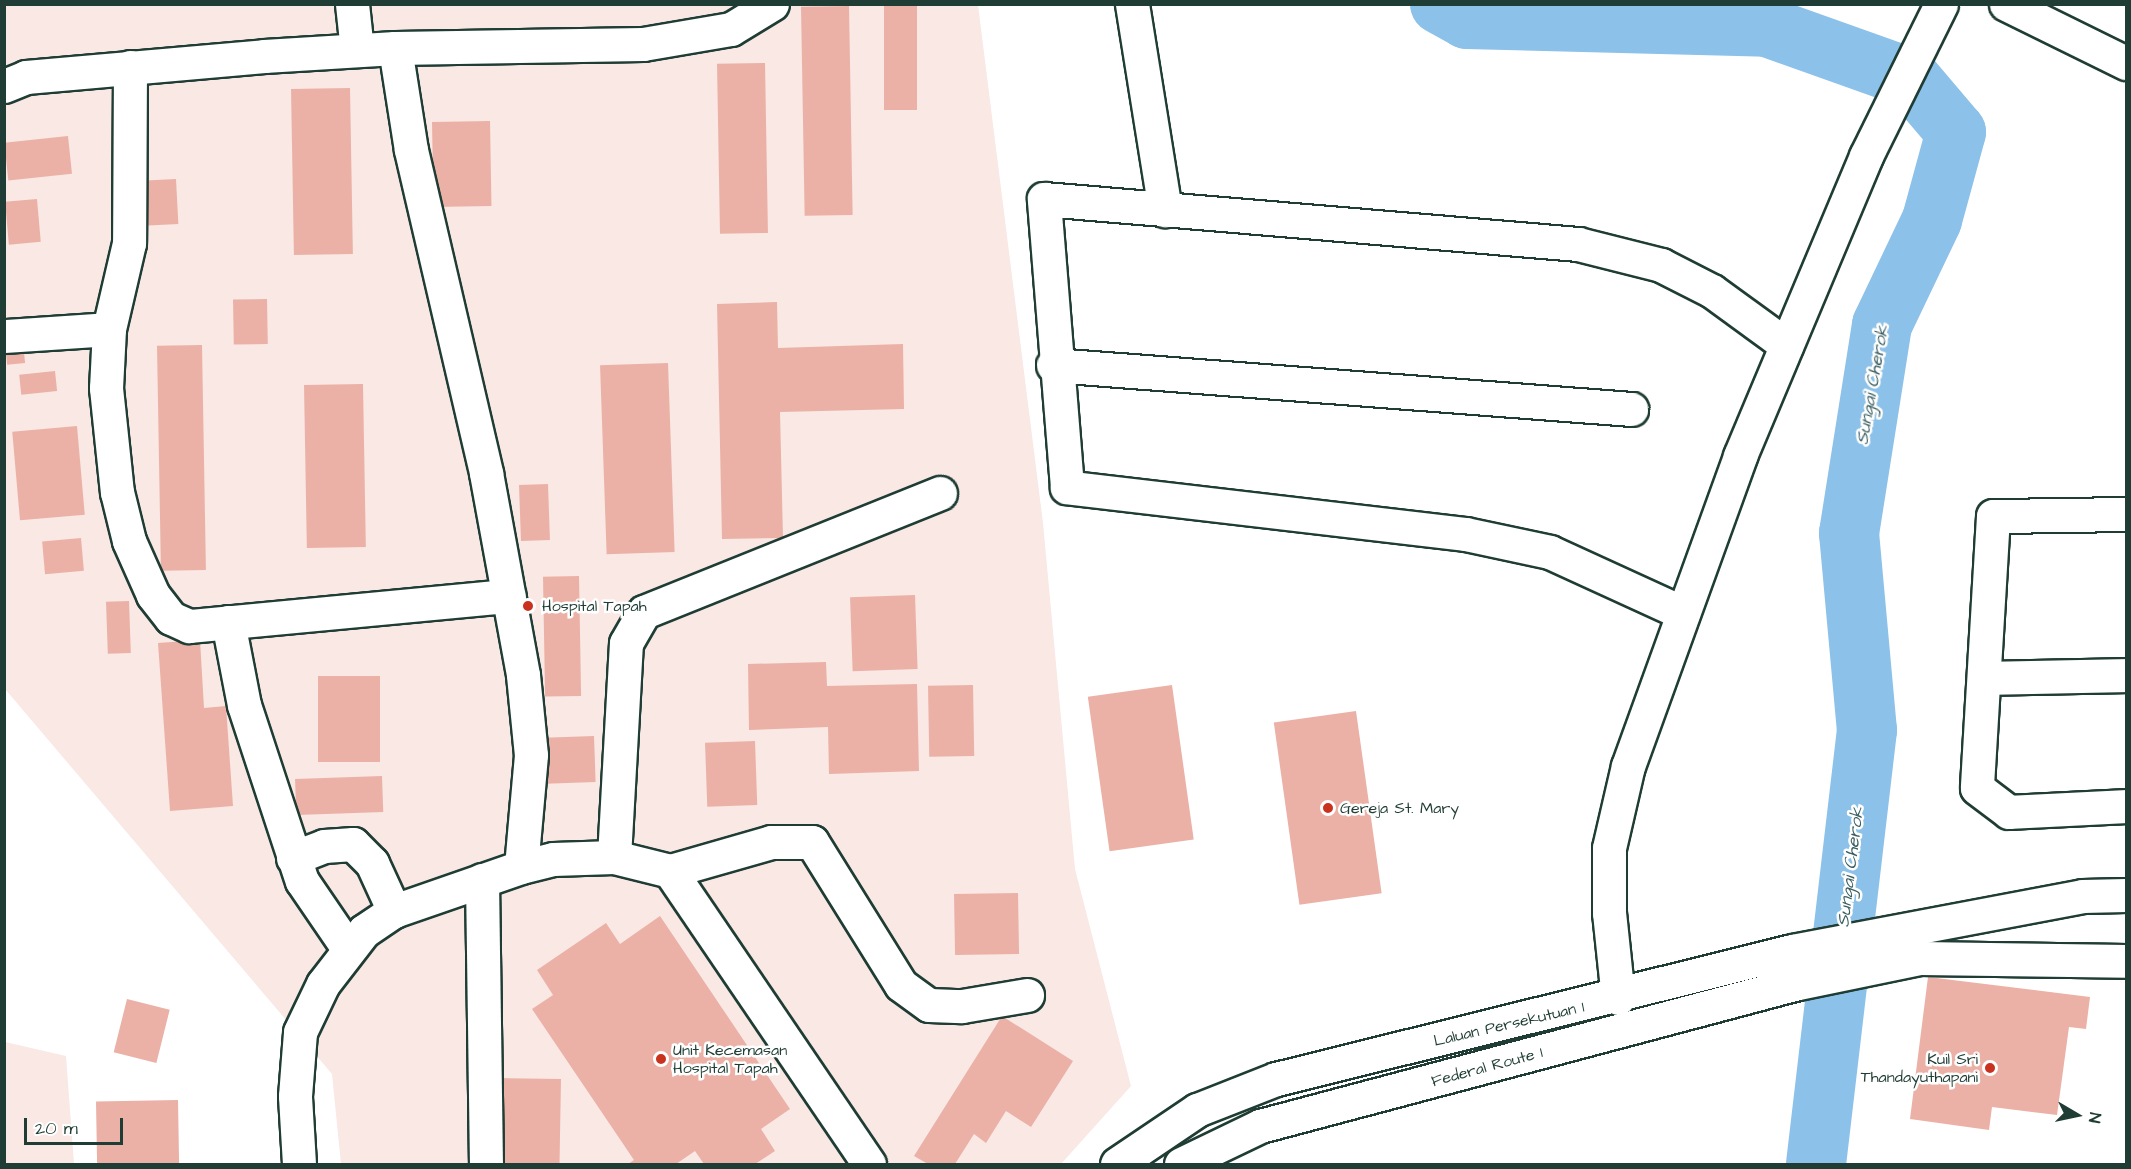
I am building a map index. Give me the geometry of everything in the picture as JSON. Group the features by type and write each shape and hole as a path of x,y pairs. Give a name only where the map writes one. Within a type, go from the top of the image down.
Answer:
{"main road":[{"path":"352,4 357,50"},
{"path":"4,86 26,77 357,50 643,44 731,29 772,4"},
{"path":"1132,4 1165,210"},
{"path":"1618,998 1609,913 1609,848 1628,766 1683,613 1786,345 1866,156 1924,33 1941,4"},
{"path":"2006,4 2127,63"},
{"path":"395,48 411,150 509,596 531,755 521,867"},
{"path":"130,67 129,243 109,329 106,388 117,492 129,541 153,595 171,618 189,626 509,596"},
{"path":"1683,613 1550,552 1465,534 1067,488 1053,365 1044,199 1578,244 1661,265 1712,291 1786,345"},
{"path":"4,336 109,329"},
{"path":"1053,365 1631,409"},
{"path":"614,857 626,643 644,612 940,494"},
{"path":"2127,514 1993,516 1986,678 1977,788 2009,812 2127,806"},
{"path":"228,622 244,705 293,858 302,881 349,950"},
{"path":"1986,678 2127,675"},
{"path":"299,1164 295,1096 300,1032 323,984 349,950 364,932 394,911 521,867 552,859 614,857 670,871 771,842 812,842 910,991 929,1005 962,1006 1027,994"},
{"path":"293,858 324,846 353,844 372,863 394,911"},
{"path":"670,871 869,1164"},
{"path":"482,880 486,1164"},
{"path":"1920,943 2082,896 2127,895"},
{"path":"1920,943 2127,961"},
{"name":"Laluan Persekutuan 1","path":"1117,1164 1197,1110 1276,1079 1618,998 1792,951 1920,943"},
{"name":"Federal Route 1","path":"1181,1164 1260,1126 1798,983 1920,943"}],"shaded area":[{"name":"Hospital Tapah","path":"4,5 978,5 1043,523 1075,869 1131,1086 1061,1164 341,1164 332,1074 5,689"},
{"path":"5,1042 66,1056 74,1164 5,1164"}],"building":[{"path":"884,4 917,4 917,110 884,110"},
{"path":"849,6 853,215 805,216 801,7"},
{"path":"765,63 768,233 720,234 717,64"},
{"path":"350,88 353,254 294,255 291,89"},
{"path":"490,121 491,206 433,207 432,122"},
{"path":"68,136 72,174 8,180 4,143"},
{"path":"176,179 178,224 143,226 141,181"},
{"path":"37,199 41,242 9,245 5,202"},
{"path":"267,299 268,344 234,345 233,300"},
{"path":"777,302 778,348 903,344 904,409 780,412 783,538 722,539 717,304"},
{"path":"23,343 25,363 7,365 5,345"},
{"path":"202,345 206,570 161,571 157,346"},
{"path":"668,363 675,552 607,554 600,365"},
{"path":"55,371 57,391 21,395 19,375"},
{"path":"363,384 366,547 307,548 304,385"},
{"path":"77,426 85,515 20,520 12,432"},
{"path":"548,484 550,540 521,541 519,485"},
{"path":"81,538 84,571 45,574 42,541"},
{"path":"579,576 581,696 545,697 543,577"},
{"path":"915,595 918,669 853,671 850,597"},
{"path":"129,601 131,653 108,654 106,602"},
{"path":"200,640 204,708 226,706 233,806 170,811 158,643"},
{"path":"826,662 827,686 917,684 919,771 829,774 828,727 749,730 748,664"},
{"path":"318,676 380,676 380,762 318,762"},
{"path":"973,685 974,756 929,757 928,686"},
{"path":"1172,685 1194,839 1110,851 1088,697"},
{"name":"Gereja St. Mary","path":"1356,711 1382,893 1299,905 1274,723"},
{"path":"594,736 596,782 539,784 537,738"},
{"path":"755,741 757,805 707,807 705,743"},
{"path":"382,776 383,812 296,815 295,779"},
{"path":"1018,893 1019,954 955,955 954,894"},
{"name":"Unit Kecemasan Hospital Tapah","path":"660,916 790,1109 761,1129 775,1151 755,1164 704,1164 695,1151 676,1164 628,1164 634,1160 532,1009 553,995 537,970 606,923 620,944"},
{"name":"Kuil Sri Thandayuthapani","path":"1928,977 2090,997 2086,1029 2069,1027 2057,1115 1992,1107 1989,1130 1910,1119"},
{"path":"127,999 170,1010 156,1063 114,1052"},
{"path":"1002,1016 1073,1061 1031,1127 1006,1111 986,1143 974,1134 955,1164 928,1164 914,1156"},
{"path":"499,1078 561,1079 560,1164 497,1164"},
{"path":"178,1100 179,1164 97,1164 96,1101"}],"waterway":[{"name":"Sungai Cherok","path":"1440,4 1467,19 1767,27 1910,78 1956,132 1932,220 1882,325 1849,533 1867,730 1816,1164"}],"place":[{"name":"Hospital Tapah","path":"528,606"},
{"name":"Gereja St. Mary","path":"1328,808"},
{"name":"Unit Kecemasan Hospital Tapah","path":"661,1059"},
{"name":"Kuil Sri Thandayuthapani","path":"1990,1068"}]}
